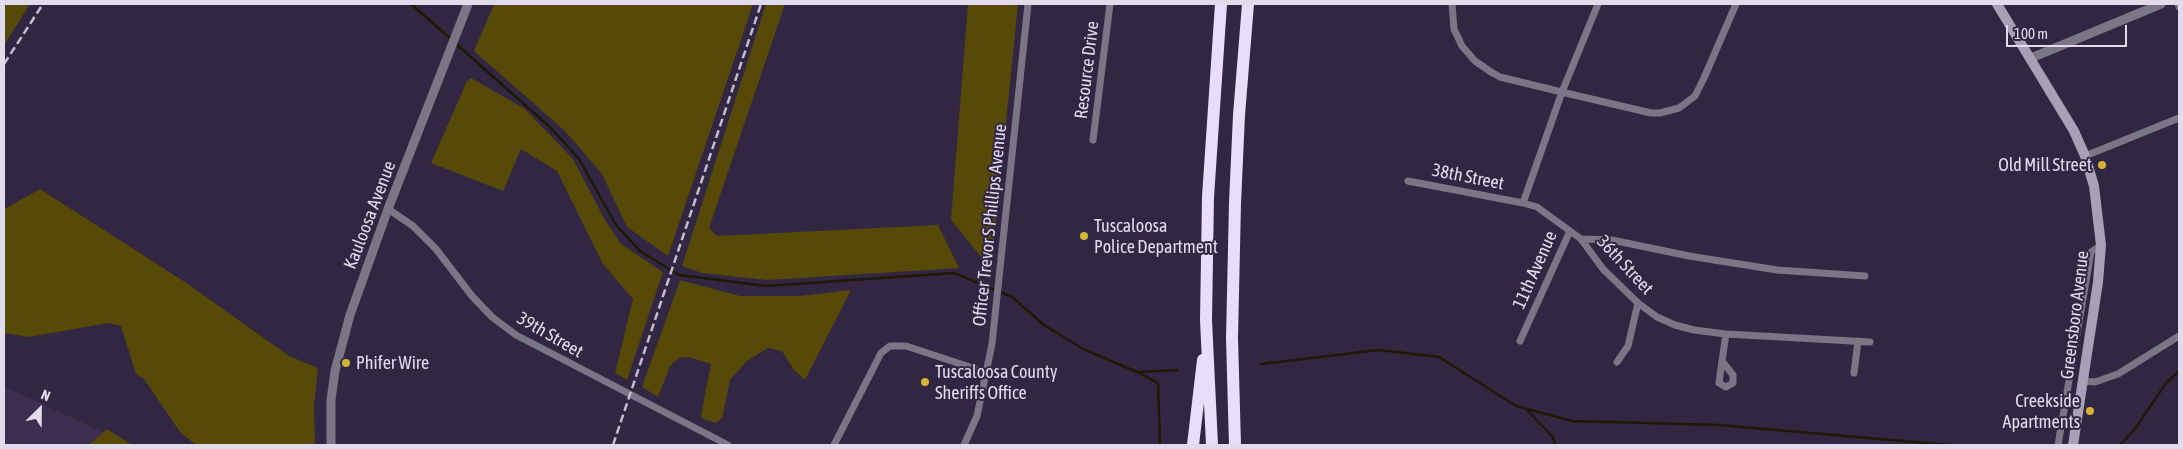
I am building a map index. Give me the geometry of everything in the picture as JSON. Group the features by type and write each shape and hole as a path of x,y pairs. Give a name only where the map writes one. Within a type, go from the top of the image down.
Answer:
{"highway":[{"path":"1212,445 1206,320 1208,197 1221,4"},
{"path":"1235,445 1232,338 1235,202 1239,115 1248,4"},
{"path":"1193,445 1206,320"}],"main road":[{"name":"Greensboro Avenue","path":"1997,4 2074,131 2085,156 2094,186 2101,244 2098,282 2072,445"}],"street":[{"name":"Kauloosa Avenue","path":"331,445 332,400 341,343 388,210 468,4"},
{"name":"Officer Trevor S Phillips Avenue","path":"964,445 977,416 992,344 1028,4"},
{"name":"Resource Drive","path":"1093,140 1110,4"},
{"path":"1452,4 1454,29 1462,46 1475,61 1500,77 1651,113 1660,113 1679,108 1688,103 1700,87 1736,4"},
{"path":"1523,202 1562,92 1598,4"},
{"path":"2031,58 2161,4"},
{"path":"2085,156 2179,118"},
{"name":"38th Street","path":"1408,181 1523,202"},
{"name":"11th Avenue","path":"1520,341 1570,231 1537,207 1523,202"},
{"name":"39th Street","path":"388,210 413,226 436,249 485,310 516,335 728,445"},
{"path":"1570,231 1581,240"},
{"name":"36th Street","path":"1581,240 1612,240 1689,256 1777,270 1864,276"},
{"name":"36th Street","path":"1581,240 1603,269 1638,303 1657,317 1675,326 1726,334 1870,342"},
{"path":"2058,445 2090,252 2101,244"},
{"path":"1617,362 1628,346 1638,303"},
{"path":"1722,361 1726,334"},
{"path":"2083,381 2095,382 2118,374 2179,336"},
{"path":"1854,373 1858,341"},
{"path":"834,445 881,353 890,346 906,346 973,368 986,375"}],"shaded area":[{"path":"4,4 30,4 4,45"},
{"path":"494,4 753,4 668,256 627,227 602,174 565,131 474,51"},
{"path":"766,4 785,4 709,228 717,236 938,225 959,268 767,280 702,273 682,266"},
{"path":"968,4 1018,4 991,269 951,220"},
{"path":"471,78 525,109 573,159 605,220 621,244 663,272 627,380 615,373 633,299 603,264 557,171 521,149 503,191 431,163 467,81"},
{"path":"40,189 185,282 289,356 318,368 314,406 315,445 196,445 180,432 144,379 136,374 121,326 108,323 29,337 4,333 4,208"},
{"path":"680,280 740,296 800,296 851,290 805,380 794,370 782,351 768,348 747,361 730,380 722,418 716,423 703,419 701,415 711,364 689,357 679,358 670,366 658,397 642,387"},
{"path":"4,386 130,445 4,445"},
{"path":"107,429 132,445 89,445"}],"waterway":[{"path":"411,4 451,39"},
{"path":"455,43 550,127 579,159 616,225 640,251 679,275 766,286 954,273 1012,297 1044,325 1083,349 1137,372 1177,370"},
{"path":"1261,364 1379,350 1439,357 1516,406 1572,421 1719,425 1949,445"},
{"path":"2120,445 2135,429 2166,383 2179,371"},
{"path":"1139,373 1158,383 1160,445"},
{"path":"1527,410 1553,437 1555,445"}],"railway":[{"path":"4,64 43,4"},
{"path":"613,445 761,4"}],"place":[{"name":"Old Mill Street","path":"2102,165"},
{"name":"Tuscaloosa Police Department","path":"1084,236"},
{"name":"Phifer Wire","path":"346,363"},
{"name":"Tuscaloosa County Sheriffs Office","path":"925,382"},
{"name":"Creekside Apartments","path":"2090,411"}]}
